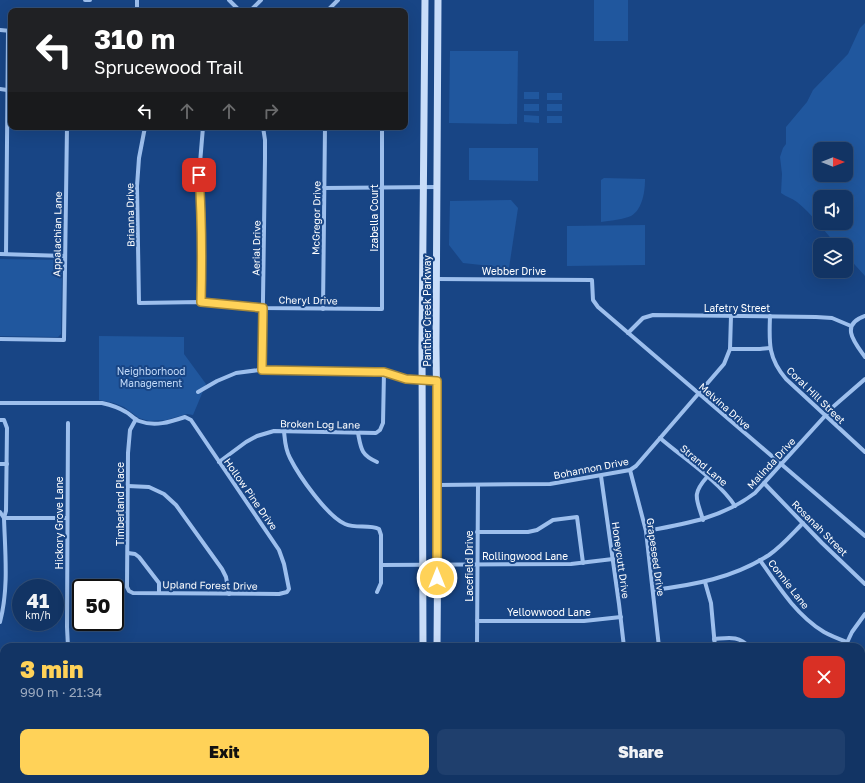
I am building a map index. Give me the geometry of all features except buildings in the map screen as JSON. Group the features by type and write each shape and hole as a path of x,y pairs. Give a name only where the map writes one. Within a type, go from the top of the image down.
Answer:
{"main road":[{"name":"Panther Creek Parkway","path":"423,643 422,381 425,0"},
{"name":"Panther Creek Parkway","path":"437,643 438,0"},
{"path":"425,46 438,46"},
{"path":"422,381 437,381"},
{"path":"423,485 438,485"}],"street":[{"path":"85,0 90,0"},
{"path":"229,0 237,8"},
{"path":"253,8 261,0"},
{"path":"330,8 338,0"},
{"path":"6,254 8,60"},
{"path":"0,90 7,90"},
{"name":"Appalachian Lane","path":"0,339 64,340 67,130"},
{"name":"Brianna Drive","path":"139,303 137,186 138,158 144,130"},
{"path":"201,302 203,249 199,175 203,130"},
{"name":"Aerial Drive","path":"262,370 265,158 263,130"},
{"name":"McGregor Drive","path":"323,309 325,130"},
{"name":"Izabella Court","path":"382,130 382,309"},
{"path":"324,188 437,187"},
{"path":"0,254 65,256"},
{"name":"Webber Drive","path":"437,279 592,280"},
{"name":"Melvina Drive","path":"592,280 592,296 595,304 865,536"},
{"name":"Cheryl Drive","path":"139,303 201,302 263,308 382,309"},
{"name":"Lafetry Street","path":"628,333 643,318 653,315 826,317 851,326"},
{"name":"Bohannon Drive","path":"438,485 550,484 630,470 636,466 724,364 730,349 731,316"},
{"name":"Coral Hill Street","path":"770,316 770,348 773,358 782,374 865,452"},
{"path":"865,316 857,320 851,326 852,340 865,357"},
{"path":"730,349 770,348"},
{"path":"198,392 217,381 236,373 262,370 384,372 406,379 422,381"},
{"name":"Broken Log Lane","path":"219,462 246,442 257,436 274,431 376,433 380,430 383,422 384,372"},
{"name":"Malinda Drive","path":"646,531 703,520 735,506 755,493 844,396 865,379"},
{"path":"0,403 86,406 102,403 113,406 136,419"},
{"name":"Hollow Pine Drive","path":"136,419 154,424 170,422 185,417 191,420 279,550 284,564 289,589"},
{"name":"Timberland Place","path":"129,591 127,587 128,453 130,430 136,419"},
{"path":"0,420 4,420 7,428 6,511 4,518 5,585 4,602 0,622"},
{"name":"Hickory Grove Lane","path":"68,423 68,643"},
{"path":"284,431 285,444 290,458 303,478 330,513 350,526 374,527 378,529 381,535 382,565 381,583 377,592"},
{"path":"358,433 360,446 367,458 377,462"},
{"name":"Strand Lane","path":"660,438 722,490 735,506"},
{"path":"0,464 7,464"},
{"name":"Grapeseed Drive","path":"630,470 646,531 659,643"},
{"name":"Honeycutt Drive","path":"601,476 624,643"},
{"path":"703,520 697,497 697,491 699,486 707,477"},
{"name":"Rosanah Street","path":"764,483 865,584"},
{"name":"Lacefield Drive","path":"477,643 478,485"},
{"path":"128,486 148,487 164,494 176,505 222,569 226,577 229,594"},
{"path":"0,512 4,518"},
{"path":"478,532 528,532 537,530 553,520 577,517 583,563"},
{"path":"4,518 67,518"},
{"path":"653,590 705,582 732,573 760,560 780,546 803,523"},
{"path":"128,553 135,554 139,557 158,583 159,592"},
{"name":"Rollingwood Lane","path":"382,565 583,563 613,559"},
{"name":"Connie Lane","path":"760,560 790,602 804,616 824,632 843,643"},
{"path":"705,582 711,603 714,643"},
{"name":"Upland Forest Drive","path":"129,591 279,594 287,592 289,589"},
{"path":"847,643 865,614"},
{"name":"Yellowwood Lane","path":"477,621 584,621 621,617"},
{"path":"714,639 736,638 746,643"}],"green space":[{"path":"594,0 628,0 628,41 594,41"},
{"path":"865,23 865,276 853,263 853,238 831,238 824,230 853,230 853,190 813,190 813,217 795,201 781,193 782,174 780,157 786,144 786,127 807,102 813,90 848,54 860,28"},
{"path":"450,51 518,51 517,124 449,123"},
{"path":"524,92 539,92 539,99 524,99"},
{"path":"547,93 562,93 562,100 547,100"},
{"path":"524,104 539,104 539,111 524,111"},
{"path":"547,104 562,104 562,111 547,111"},
{"path":"524,115 539,116 539,123 524,122"},
{"path":"547,116 562,116 562,123 547,123"},
{"path":"469,148 538,148 538,181 469,180"},
{"path":"604,178 645,179 641,204 635,213 625,218 601,222 601,180"},
{"path":"511,200 518,208 509,268 463,263 449,245 450,201"},
{"path":"645,225 645,265 567,266 567,226"},
{"path":"0,259 61,260 61,334 58,337 0,336"},
{"name":"Neighborhood Management","path":"99,336 184,337 184,354 206,384 193,415 187,414 166,420 149,421 139,418 124,407 99,400"}],"route":[{"path":"199,175 203,249 201,302 263,308 262,370 384,372 406,379 437,381 437,578"}]}
